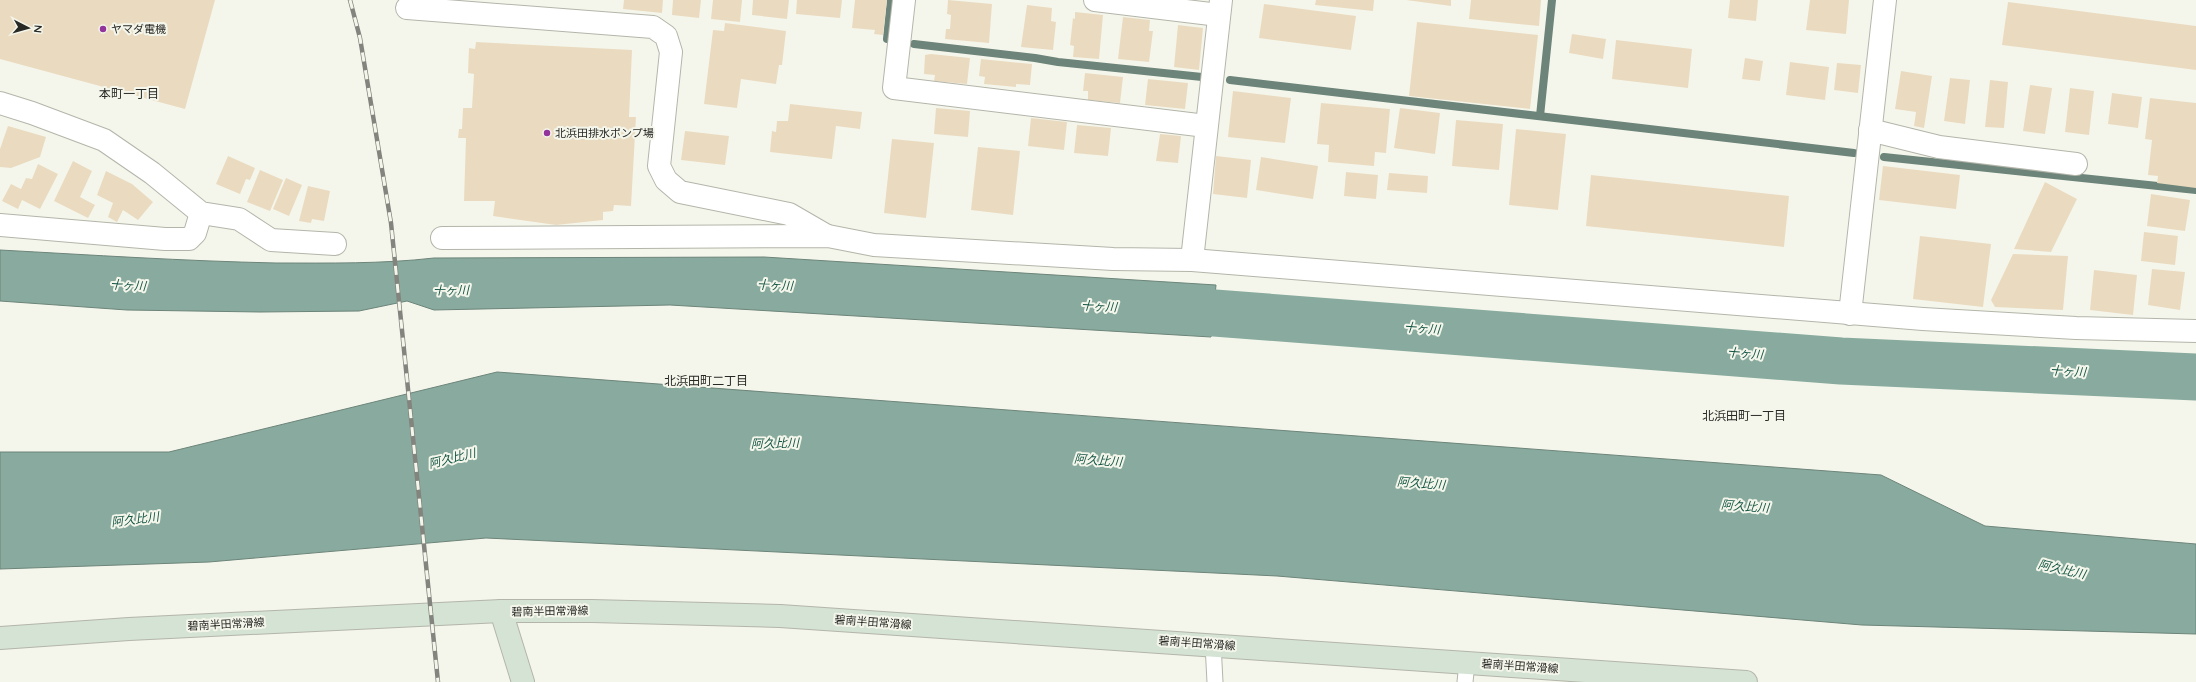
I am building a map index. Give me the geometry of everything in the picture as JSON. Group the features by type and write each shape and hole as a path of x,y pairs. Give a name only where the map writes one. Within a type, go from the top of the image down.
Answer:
{"main road":[{"name":"碧南半田常滑線","path":"0,638 129,629 501,611 592,610 780,616 1213,644 1466,672 1746,682"},
{"path":"501,611 523,682"}],"street":[{"path":"904,0 894,88 1206,126"},
{"path":"1095,0 1220,8 1192,260"},
{"path":"1850,314 1885,0"},
{"path":"408,8 558,9 653,27 666,36 671,52 659,166 666,180 680,192 789,214 828,236"},
{"path":"0,104 32,113 104,140 152,173 201,213 239,219 271,240 335,244"},
{"path":"1870,130 1938,147 2076,164"},
{"path":"0,225 165,239 189,239 195,233 201,213"},
{"path":"442,238 828,236 874,245 1113,259 1192,260 1850,314 2076,328 2196,331"}],"lane":[{"path":"1213,644 1214,682"}],"water":[{"path":"0,250 276,263 375,262 434,258 764,257 1216,285 1211,337 670,305 434,310 407,301 359,311 260,312 127,310 0,301"},
{"name":"阿久比川","path":"497,372 1881,475 1985,526 2196,544 2196,634 1862,625 1277,576 486,538 209,562 0,569 0,452 169,452"}],"building":[{"name":"ヤマダ電機","path":"0,0 215,0 185,109 0,59"},
{"path":"624,0 663,0 662,13 623,9"},
{"path":"673,0 701,0 699,18 672,15"},
{"path":"713,0 742,0 740,22 711,19"},
{"path":"753,0 789,0 787,19 752,15"},
{"path":"797,0 842,0 840,18 796,14"},
{"path":"855,0 887,0 883,35 874,34 875,30 852,28"},
{"path":"948,0 992,4 989,43 945,39 946,29 950,29 951,15 947,14"},
{"path":"1316,0 1374,0 1373,11 1315,5"},
{"path":"1406,0 1451,0 1451,6"},
{"path":"1471,0 1541,0 1539,26 1469,19"},
{"path":"1730,0 1758,0 1756,21 1728,18"},
{"path":"1810,0 1849,0 1846,34 1806,30"},
{"path":"2008,2 2196,26 2196,70 2002,45"},
{"path":"1264,4 1356,16 1351,50 1259,38"},
{"path":"1027,5 1052,8 1051,21 1056,22 1053,50 1021,47"},
{"path":"1075,12 1103,15 1099,59 1073,57 1074,46 1070,45"},
{"path":"1123,17 1150,20 1149,31 1153,31 1149,62 1118,59"},
{"path":"1417,22 1538,35 1530,109 1409,96"},
{"path":"725,23 786,31 782,65 779,65 776,84 741,79 737,108 704,104 713,30 724,31"},
{"path":"1178,25 1203,28 1199,70 1174,67"},
{"path":"1572,34 1606,39 1603,59 1569,53"},
{"path":"1616,40 1692,49 1688,88 1612,79"},
{"name":"北浜田排水ポンプ場","path":"476,42 632,50 629,117 636,117 631,206 614,205 613,211 603,212 603,220 556,225 493,216 495,201 464,201 466,138 458,138 459,129 462,129 463,108 472,108 474,74 468,73 469,48 475,49"},
{"path":"931,54 970,58 967,84 934,81 935,75 924,74 925,55"},
{"path":"1745,58 1763,61 1760,81 1742,79"},
{"path":"981,59 1032,64 1030,85 1016,84 1016,87 984,84 985,77 979,76"},
{"path":"1790,62 1829,67 1825,100 1786,95"},
{"path":"1837,63 1861,65 1858,93 1834,90"},
{"path":"1901,71 1932,76 1924,128 1914,126 1916,112 1895,109"},
{"path":"1085,73 1123,77 1120,103 1088,100 1088,91 1083,91"},
{"path":"1950,78 1970,80 1965,124 1944,121"},
{"path":"1148,79 1188,83 1185,109 1145,105"},
{"path":"1990,80 2008,82 2004,128 1985,127"},
{"path":"2030,85 2052,88 2045,134 2023,131"},
{"path":"2070,88 2094,91 2089,135 2065,132"},
{"path":"1233,91 1291,98 1285,143 1228,137"},
{"path":"2112,93 2142,97 2138,128 2108,124"},
{"path":"2150,98 2196,103 2196,188 2157,183 2158,176 2148,175 2152,140 2145,139"},
{"path":"1321,103 1390,109 1386,153 1375,152 1374,166 1328,162 1329,145 1317,144"},
{"path":"790,104 862,112 860,129 836,126 832,159 770,152 772,131 776,132 777,121 788,121"},
{"path":"936,108 970,111 968,137 934,134"},
{"path":"1400,108 1440,113 1435,154 1394,148"},
{"path":"1031,118 1067,122 1064,150 1028,146"},
{"path":"1456,120 1503,124 1499,170 1452,166"},
{"path":"1077,125 1111,128 1108,156 1074,153"},
{"path":"8,126 46,137 40,157 11,168 0,167 0,149"},
{"path":"1516,129 1566,134 1558,210 1509,205"},
{"path":"685,131 729,136 725,165 681,160"},
{"path":"1160,134 1181,136 1178,163 1156,161"},
{"path":"892,139 934,143 926,218 884,213"},
{"path":"978,147 1020,151 1013,215 971,210"},
{"path":"228,156 255,168 250,180 246,179 240,194 216,184"},
{"path":"1216,156 1251,160 1247,198 1213,194"},
{"path":"1261,157 1318,166 1313,199 1256,190"},
{"path":"73,161 92,171 80,197 95,205 88,218 54,201"},
{"path":"38,164 58,174 40,209 22,200 18,209 2,201 11,184 21,189 26,178 32,179"},
{"path":"1883,166 1960,175 1956,209 1879,200"},
{"path":"260,170 283,180 270,211 247,202"},
{"path":"106,171 132,184 153,202 138,220 123,210 117,222 108,217 113,203 97,195"},
{"path":"1346,172 1378,175 1376,199 1344,196"},
{"path":"1389,173 1428,176 1427,193 1387,190"},
{"path":"1591,175 1789,196 1784,247 1586,226"},
{"path":"286,178 302,185 289,216 273,209"},
{"path":"2045,182 2077,199 2051,252 2014,249"},
{"path":"308,186 330,191 324,221 312,219 311,223 299,221"},
{"path":"2151,194 2190,200 2185,231 2147,226"},
{"path":"2144,232 2178,236 2175,265 2141,261"},
{"path":"1920,236 1991,244 1983,307 1913,299"},
{"path":"2013,254 2068,256 2063,310 1995,307 1991,300"},
{"path":"2152,269 2185,272 2180,310 2148,305"},
{"path":"2094,270 2137,275 2133,315 2090,310"}],"waterway":[{"path":"887,39 891,0"},
{"path":"1540,116 1552,0"},
{"path":"914,44 1058,62 1202,77"},
{"path":"1230,80 1854,153"},
{"path":"1884,157 2196,190"},
{"name":"十ヶ川","path":"1149,308 1841,361 2196,377"}],"railway":[{"path":"350,0 360,38 391,223 438,682"}],"place":[{"name":"ヤマダ電機","path":"103,29"},
{"name":"北浜田排水ポンプ場","path":"547,133"}],"district":[{"name":"本町一丁目","path":"129,93"},
{"name":"北浜田町二丁目","path":"706,380"},
{"name":"北浜田町一丁目","path":"1744,415"}]}
